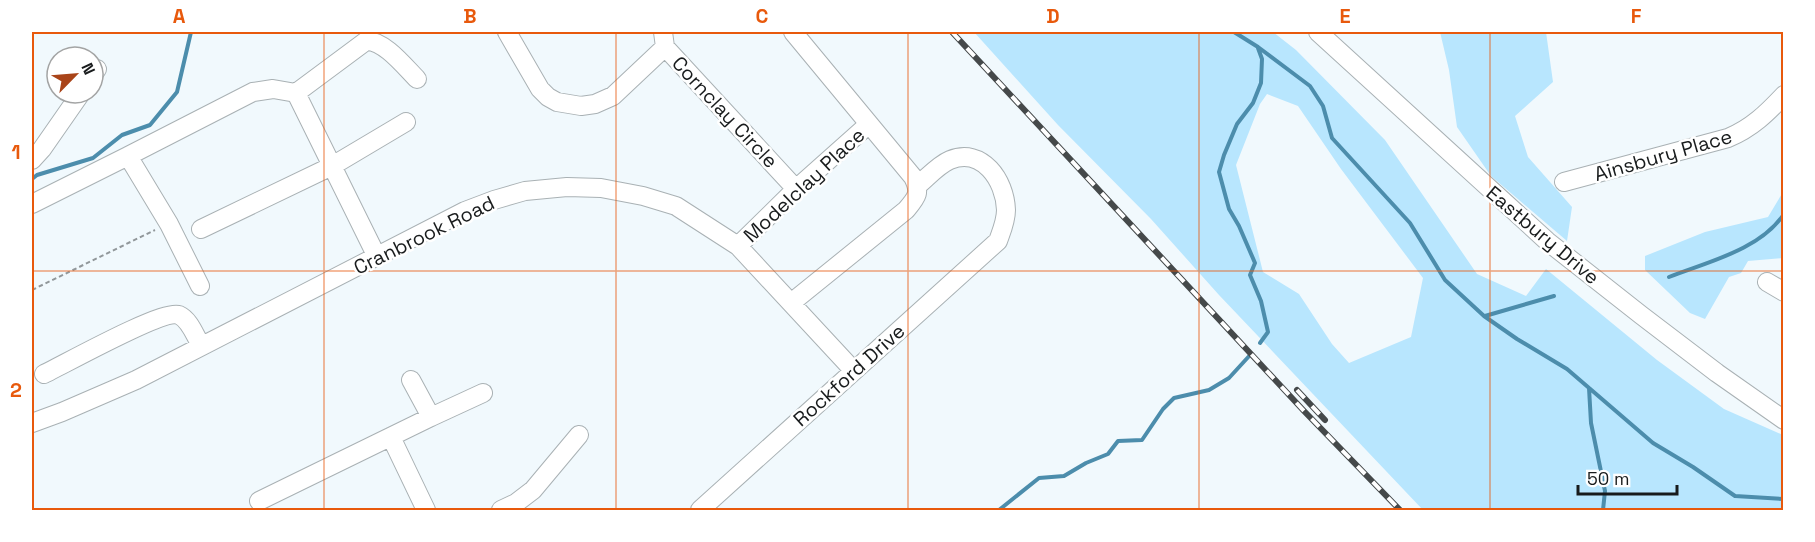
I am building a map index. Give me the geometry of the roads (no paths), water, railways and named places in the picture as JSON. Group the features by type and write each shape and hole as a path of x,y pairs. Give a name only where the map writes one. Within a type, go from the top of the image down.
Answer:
{"street":[{"path":"507,32 540,89 548,97 557,102 581,106 595,104 613,96 664,39"},
{"name":"Modelclay Place","path":"793,32 913,177 917,186"},
{"name":"Eastbury Drive","path":"1318,32 1547,241 1717,373 1784,420"},
{"name":"Cornclay Circle","path":"664,39 796,189"},
{"path":"32,204 253,92 273,89 296,93 366,42 373,41 381,44 417,79"},
{"path":"296,93 377,257"},
{"name":"Ainsbury Place","path":"1564,182 1736,135 1754,124 1784,95"},
{"path":"32,160 73,105"},
{"path":"201,229 332,165 406,122"},
{"name":"Modelclay Place","path":"738,246 796,189 869,124"},
{"path":"128,156 168,224 200,286"},
{"name":"Rockford Drive","path":"700,510 998,241 1005,221 1004,195 989,166 981,161 965,157 951,159 917,186"},
{"path":"791,303 906,210 916,198 917,186"},
{"name":"Cranbrook Road","path":"32,423 112,391 465,211 525,191 567,187 601,188 643,196 676,206 738,246 854,371"},
{"path":"1767,282 1784,292"},
{"path":"44,374 148,322 171,314 179,315 187,321 201,345"},
{"path":"411,380 431,417"},
{"path":"259,501 483,393"},
{"path":"501,510 516,503 533,490 579,435"},
{"path":"391,437 426,510"}],"waterway":[{"path":"32,179 37,175 93,158 122,135 150,125 177,92 191,32"},
{"path":"1234,32 1310,86 1323,106 1332,138 1410,223 1445,280 1484,316 1567,369 1653,443 1735,496 1784,499"},
{"path":"1258,48 1262,59 1261,83 1253,103 1237,124 1219,172 1229,209 1255,263 1250,275 1261,301 1268,332 1260,343"},
{"path":"1669,277 1747,246 1774,226 1784,214"},
{"path":"1485,316 1554,296"},
{"path":"999,510 1039,478 1064,476 1108,454 1118,441 1142,440 1163,409 1174,398 1209,390 1229,378 1251,354"},
{"path":"1589,388 1591,423 1605,491 1603,510"}],"railway":[{"path":"952,32 1304,411 1400,510"},
{"path":"1297,390 1325,420"}]}
